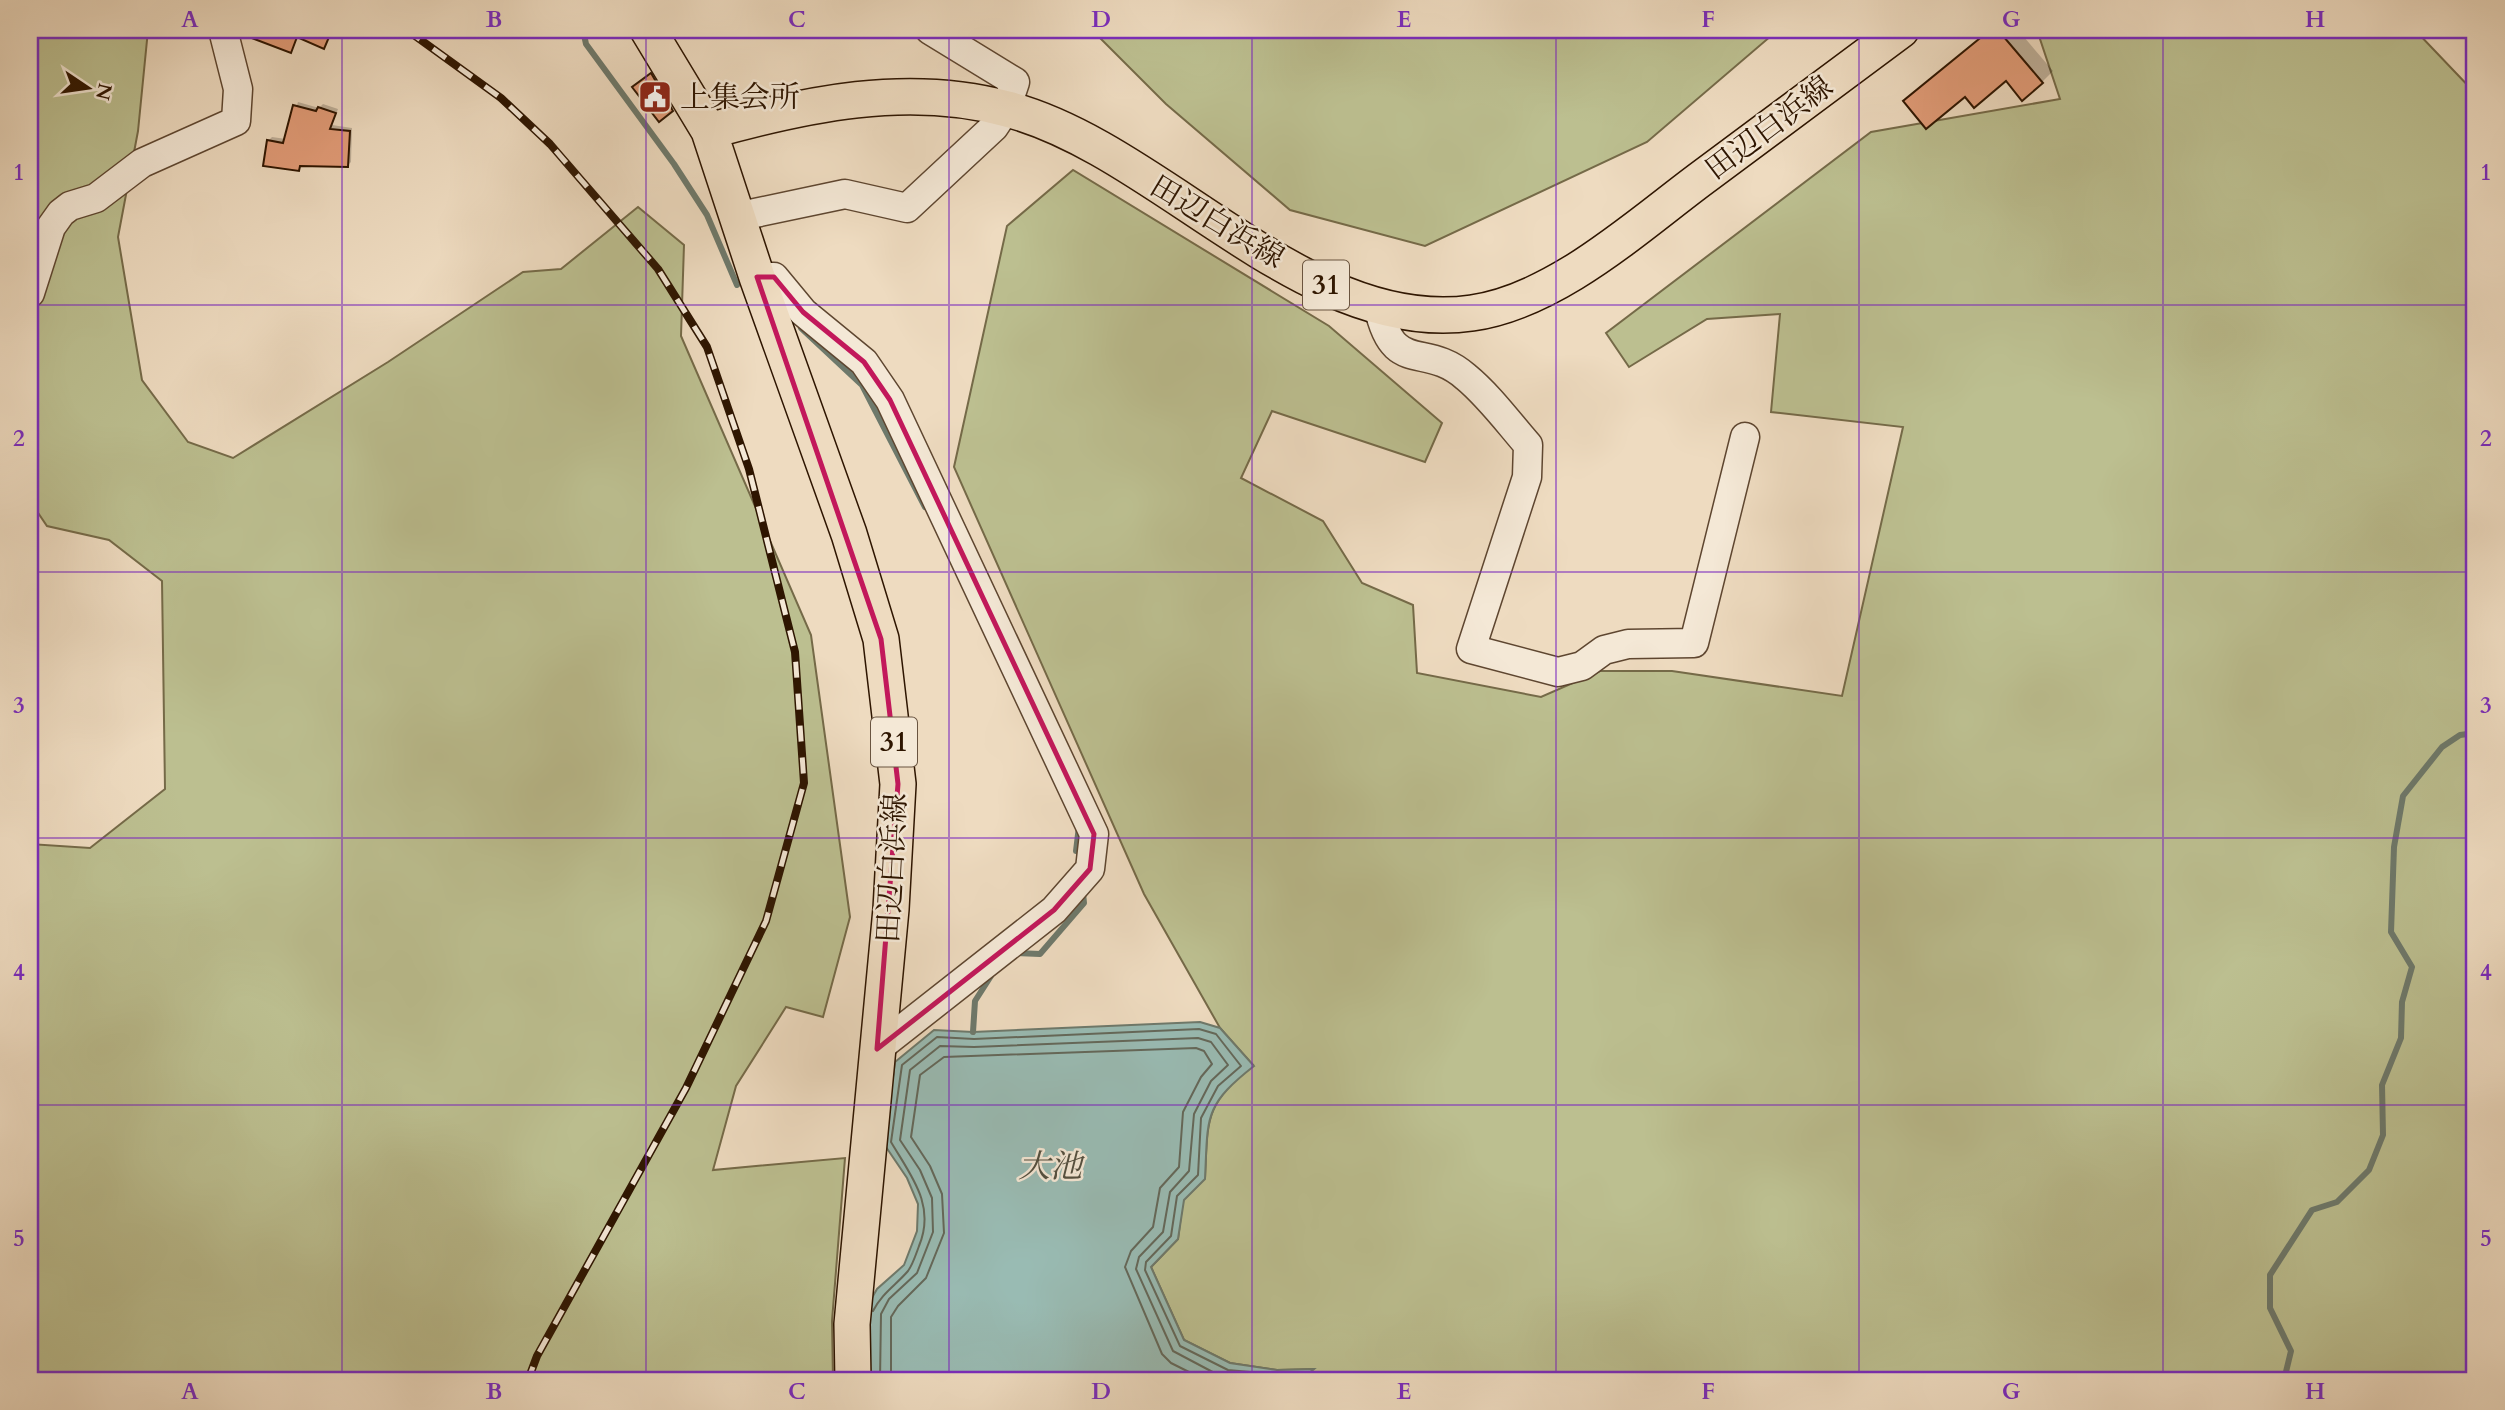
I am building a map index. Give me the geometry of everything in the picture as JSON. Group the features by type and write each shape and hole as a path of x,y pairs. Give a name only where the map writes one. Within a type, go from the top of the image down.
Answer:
{"main road":[{"name":"田辺白浜線","path":"648,30 709,131 757,277 849,534 881,639 898,784 891,909 852,1324 853,1380"},
{"name":"田辺白浜線","path":"709,131 851,99 935,96 1006,108 1064,129 1308,277 1378,305 1421,315 1473,313 1516,300 1558,281 1590,261 1901,30"}],"street":[{"path":"30,293 51,227 61,213 70,206 96,198 142,163 236,121 238,89 223,30"},
{"path":"737,217 845,194 907,208 994,127 1006,108 1015,82 930,30"},
{"path":"757,277 774,277 803,312 864,362 890,400 1094,834 1090,869 1054,910 877,1049"},
{"path":"1378,305 1384,333 1395,349 1438,362 1465,375 1528,445 1527,477 1471,649 1558,672 1582,666 1604,650 1628,645 1694,643 1745,437"}],"highlighted area":[{"path":"757,277 774,277 803,312 864,362 890,400 1094,834 1090,869 1054,910 877,1049 898,784 881,639"}],"green space":[{"path":"30,30 148,30 138,131 118,237 142,380 188,442 233,458 388,362 523,272 561,269 638,207 684,245 681,336 811,635 850,917 823,1017 786,1007 736,1086 713,1170 845,1158 832,1321 833,1380 30,1380 30,844 90,848 165,789 162,581 109,540 47,526 30,501"},
{"path":"1092,30 1778,30 1647,142 1425,246 1290,210 1166,104"},
{"path":"2037,30 2415,30 2475,93 2475,1380 1301,1380 1313,1369 1277,1370 1230,1363 1184,1340 1151,1267 1178,1239 1183,1200 1205,1178 1209,1126 1217,1103 1225,1091 1253,1065 1220,1028 1144,894 954,467 1007,226 1073,170 1329,326 1442,423 1425,462 1272,411 1241,478 1323,521 1362,583 1413,605 1417,673 1541,697 1600,671 1672,671 1842,696 1903,427 1771,412 1780,314 1707,319 1629,367 1606,333 1871,132 2060,99"}],"water":[{"name":"大池","path":"1200,1022 1220,1028 1254,1066 1225,1092 1217,1103 1208,1127 1205,1179 1184,1200 1178,1239 1151,1267 1184,1340 1230,1363 1277,1370 1314,1369 1301,1380 864,1380 865,1310 877,1289 904,1265 917,1231 918,1204 907,1178 884,1144 895,1062 934,1030 973,1032"}],"building":[{"path":"240,30 332,30 324,49 297,37 291,53 241,34"},
{"path":"1990,30 1998,30 2043,83 2022,101 2006,81 1974,108 1965,97 1926,129 1903,101"},
{"name":"上集会所","path":"651,73 673,111 659,122 632,87"},
{"path":"293,105 316,111 318,107 336,113 330,129 350,131 348,167 300,166 299,171 263,166 267,140 283,143"}],"waterway":[{"path":"583,30 586,44 674,164 707,215 737,285"},
{"path":"801,328 862,385 925,507"},
{"path":"2284,1380 2291,1351 2270,1308 2270,1275 2312,1210 2337,1202 2369,1170 2383,1135 2382,1085 2401,1038 2402,1002 2412,967 2391,932 2394,847 2403,796 2442,747 2460,735 2475,733"},
{"path":"1076,851 1079,826"},
{"path":"1013,953 1040,954 1084,903 1083,893"},
{"path":"973,1032 975,1001 991,976"}],"railway":[{"path":"407,30 501,98 550,144 658,269 707,347 749,469 795,652 804,783 766,921 686,1088 537,1356 528,1380"}],"place":[{"name":"上集会所","path":"655,97"}]}
